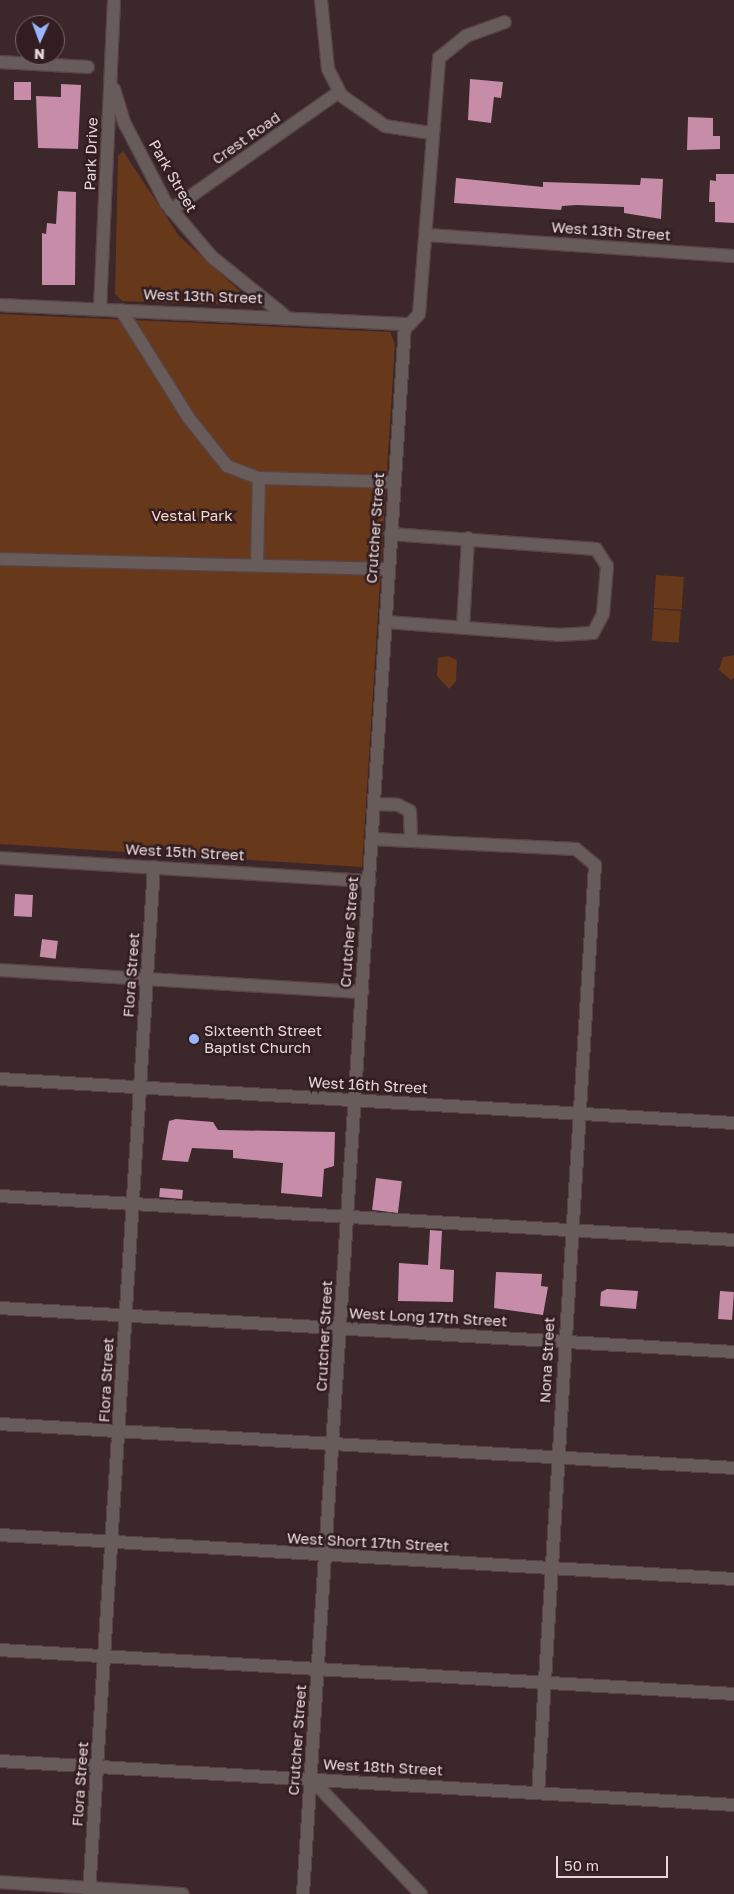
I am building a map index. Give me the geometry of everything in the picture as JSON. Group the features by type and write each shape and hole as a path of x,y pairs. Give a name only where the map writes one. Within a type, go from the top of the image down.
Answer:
{"street":[{"name":"Park Drive","path":"100,310 114,0"},
{"path":"321,0 325,54 339,92 366,117 384,126 432,133"},
{"path":"405,324 419,314 439,58 466,36 505,22"},
{"path":"0,62 88,67"},
{"name":"Park Street","path":"111,72 125,124 171,210 212,257 284,315"},
{"name":"Crest Road","path":"171,210 339,92"},
{"name":"West 13th Street","path":"426,235 734,256"},
{"name":"West 13th Street","path":"0,305 284,315 405,324"},
{"path":"120,310 211,450 227,466 259,478 395,482"},
{"name":"Crutcher Street","path":"304,1894 318,1669 328,1556 340,1328 405,324"},
{"path":"257,564 259,478"},
{"path":"386,622 464,628 593,633 603,614 607,566 596,549 468,538 391,534"},
{"path":"464,628 468,538"},
{"path":"0,560 257,564 389,570"},
{"path":"372,839 411,841 410,811 398,805 374,804"},
{"name":"Nona Street","path":"411,841 576,849 595,865 564,1341 538,1793"},
{"name":"West 15th Street","path":"0,858 369,881"},
{"name":"Flora Street","path":"89,1891 120,1432 154,867"},
{"path":"0,970 362,992"},
{"name":"West 16th Street","path":"0,1079 734,1123"},
{"path":"0,1196 734,1240"},
{"name":"West Long 17th Street","path":"0,1308 734,1352"},
{"path":"0,1424 558,1459 734,1468"},
{"name":"West Short 17th Street","path":"0,1535 734,1579"},
{"path":"0,1650 734,1694"},
{"name":"West 18th Street","path":"0,1761 734,1805"},
{"path":"311,1779 421,1894"},
{"path":"0,1882 89,1891 183,1894"}],"green space":[{"path":"123,151 179,236 240,291 236,305 122,301 115,294 118,156"},
{"name":"Vestal Park","path":"0,314 390,332 395,344 362,867 0,844"},
{"path":"656,575 684,577 682,610 654,608"},
{"path":"654,609 681,611 679,643 652,641"},
{"path":"734,655 734,678 731,680 719,670 723,657"},
{"path":"448,656 457,660 456,681 449,689 437,676 438,658"}],"building":[{"path":"470,79 503,82 501,98 494,97 491,123 468,120"},
{"path":"14,82 31,82 31,100 14,100"},
{"path":"61,84 81,85 78,149 38,148 36,96 61,97"},
{"path":"688,117 713,118 713,136 720,136 720,149 687,150"},
{"path":"716,174 734,174 734,223 715,222 715,202 709,202 710,180 716,181"},
{"path":"456,178 543,187 543,182 640,185 641,178 663,179 661,219 624,213 624,207 577,205 562,206 561,210 454,203"},
{"path":"58,191 76,192 75,285 42,285 42,233 46,234 47,223 56,224"},
{"path":"15,894 33,895 32,917 14,916"},
{"path":"42,939 58,941 56,959 40,957"},
{"path":"176,1119 213,1122 218,1130 335,1132 334,1166 324,1169 322,1197 281,1193 283,1163 233,1158 233,1150 192,1148 188,1162 162,1160 169,1121"},
{"path":"376,1178 402,1181 398,1213 372,1210"},
{"path":"160,1188 183,1190 182,1199 159,1197"},
{"path":"430,1230 442,1231 440,1269 454,1270 453,1302 398,1301 399,1263 428,1265"},
{"path":"496,1272 542,1274 541,1286 548,1287 543,1315 494,1308"},
{"path":"607,1289 638,1291 636,1309 600,1306 601,1292"},
{"path":"720,1291 734,1292 732,1320 718,1319"}],"place":[{"name":"Sixteenth Street Baptist Church","path":"194,1039"}]}
